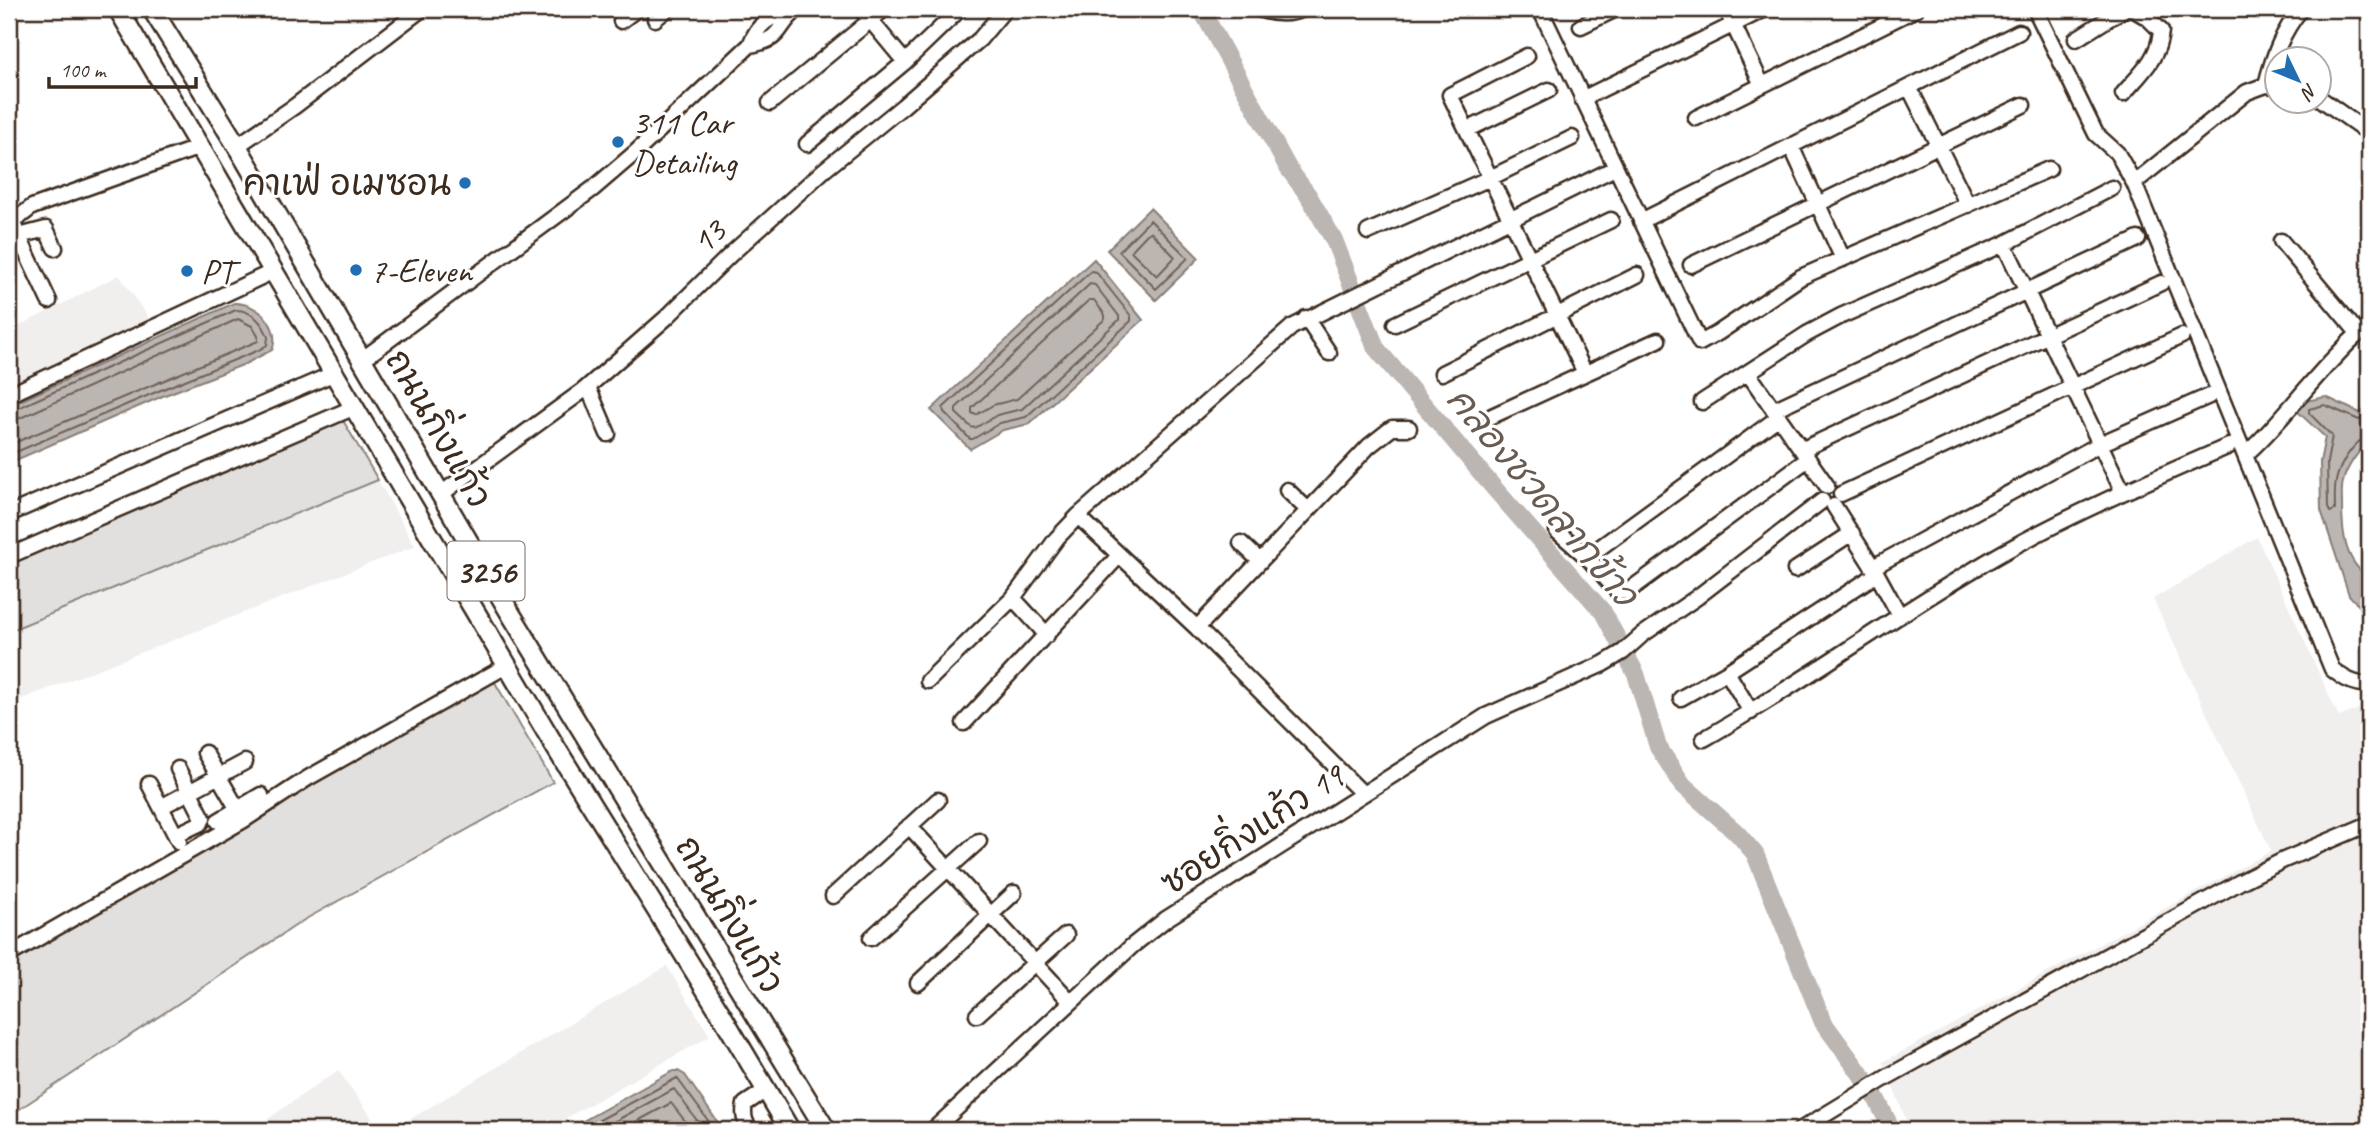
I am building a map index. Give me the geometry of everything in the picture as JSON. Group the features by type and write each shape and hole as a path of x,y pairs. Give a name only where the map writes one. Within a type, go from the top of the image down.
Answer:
{"main road":[{"name":"ถนนกิ่งแก้ว","path":"118,9 556,748 721,1013 790,1130"},
{"name":"ถนนกิ่งแก้ว","path":"156,10 509,611 825,1130"}],"street":[{"path":"237,145 295,106 422,9"},
{"path":"621,21 637,9"},
{"path":"655,19 667,9"},
{"path":"861,9 905,62"},
{"path":"770,103 884,9"},
{"path":"807,144 905,62 960,9"},
{"name":"13","path":"442,494 588,387 824,170 980,39 1005,9"},
{"path":"1259,9 1280,13 1303,9"},
{"path":"1541,9 1700,343 1801,276 2049,169"},
{"path":"1581,26 1616,9"},
{"path":"1726,9 1762,85"},
{"path":"1582,99 1765,9"},
{"path":"1696,118 1762,85 1887,15 1916,9"},
{"path":"2035,9 2095,134 2116,153 2134,183 2332,668 2344,679 2369,685"},
{"path":"2076,39 2124,9"},
{"path":"2123,94 2150,63 2160,45 2161,31 2148,18 2133,9"},
{"path":"2278,46 2290,22 2301,9"},
{"path":"363,359 594,188 750,45 767,42 782,29 795,11"},
{"path":"1641,221 2019,32"},
{"path":"1527,56 1450,95 1585,373"},
{"path":"1909,87 1968,205"},
{"path":"2134,183 2247,92 2262,88"},
{"path":"1467,130 1549,90"},
{"path":"1691,265 2023,105"},
{"path":"2332,107 2369,134"},
{"path":"1368,232 1572,138"},
{"path":"1791,146 1843,259"},
{"path":"13,228 32,206 200,147"},
{"path":"928,681 1013,598 1078,516 1280,336 1306,318 1615,168"},
{"path":"1702,402 1807,334 1841,316 2004,244 2112,188"},
{"path":"1395,324 1611,220"},
{"path":"13,228 46,229 55,248"},
{"path":"13,228 49,301"},
{"path":"1587,557 1777,413 2026,290 2138,239"},
{"path":"2246,454 2263,439 2314,378 2363,331 2281,241"},
{"path":"2004,244 2046,337 2123,492"},
{"path":"9,395 274,271"},
{"path":"1442,373 1637,275"},
{"path":"1557,531 1587,557 1616,590 1627,592 1805,454 2161,284"},
{"path":"1306,318 1329,353"},
{"name":"ซอยกิ่งแก้ว 19","path":"933,1130 1132,946 1166,919 1486,716 1603,664 1623,652 1642,635 1832,500 2182,336"},
{"path":"1492,416 1658,340"},
{"path":"9,514 335,373"},
{"path":"1748,373 1827,486 1821,491 1832,500 1900,615"},
{"path":"588,387 608,434"},
{"path":"1681,698 1727,672 1875,570 2100,444 2209,396"},
{"path":"9,556 355,407"},
{"path":"1197,628 1369,446 1392,428 1409,428"},
{"path":"1704,739 2003,552 2123,492 2229,446"},
{"path":"1287,490 1308,510"},
{"path":"1078,516 1197,628 1363,794"},
{"path":"1795,570 1852,533"},
{"path":"1241,543 1260,561"},
{"path":"964,723 1115,560"},
{"path":"1013,598 1048,635"},
{"path":"9,955 185,853 241,814 508,665"},
{"path":"1727,672 1751,712"},
{"path":"205,752 241,814"},
{"path":"161,807 220,778 245,762"},
{"path":"176,835 203,821 178,769"},
{"path":"149,784 185,853"},
{"path":"218,821 241,814 261,795"},
{"path":"833,896 938,800"},
{"path":"1800,1130 1889,1076 2240,883 2284,860 2369,824"},
{"path":"909,826 1071,1002"},
{"path":"871,939 979,841"},
{"path":"918,983 1014,893"},
{"path":"977,1015 1066,935"},
{"path":"752,1130 743,1113 745,1104 766,1090"}],"shaded area":[{"path":"119,275 151,321 9,386 9,331"},
{"path":"341,417 378,480 9,631 9,560"},
{"path":"378,480 415,546 9,704 9,631"},
{"path":"2257,537 2339,717 2369,705 2369,1130 1910,1130 1883,1062 2271,851 2153,599"},
{"path":"493,679 553,782 304,920 9,1116 9,960"},
{"path":"667,966 710,1036 545,1130 392,1130"},
{"path":"338,1070 381,1130 252,1130"}],"water":[{"path":"1150,208 1199,258 1156,300 1107,250"},
{"path":"1094,259 1143,320 1029,424 1003,430 970,449 931,410"},
{"path":"234,303 251,307 265,318 274,333 272,350 245,364 165,395 9,463 9,406"},
{"path":"2326,397 2360,413 2369,406 2369,442 2350,466 2342,485 2342,493 2346,545 2354,563 2369,577 2369,611 2360,607 2349,595 2321,510 2320,462 2325,437 2297,411 2306,401"},
{"path":"673,1071 685,1075 723,1130 567,1130"}],"waterway":[{"name":"คลองชวดลากข้าว","path":"1201,9 1288,168 1308,195 1334,240 1376,348 1603,612 1636,674 1658,747 1683,785 1738,834 1755,854 1823,1022 1871,1088 1892,1130"}],"place":[{"name":"311 Car Detailing","path":"618,142"},
{"name":"คาเฟ่ อเมซอน","path":"465,183"},
{"name":"7-Eleven","path":"356,270"},
{"name":"PT","path":"187,271"}]}
